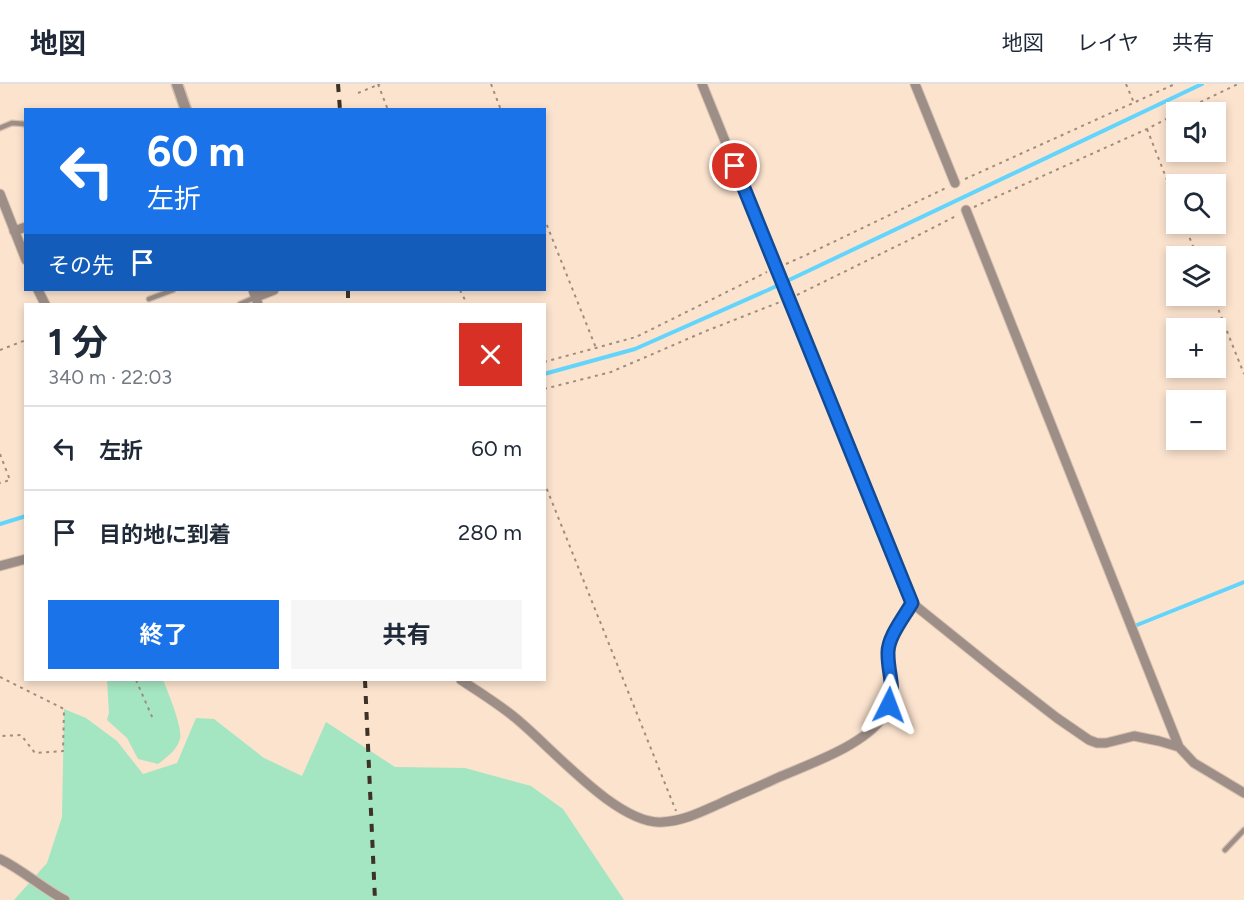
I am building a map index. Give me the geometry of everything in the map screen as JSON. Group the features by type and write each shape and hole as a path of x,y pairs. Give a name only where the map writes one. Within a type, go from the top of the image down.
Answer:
{"street":[{"path":"177,84 185,108"},
{"path":"702,84 912,603 999,674 1089,740 1106,743 1134,736 1179,747"},
{"path":"915,84 955,183"},
{"path":"0,194 24,255"},
{"path":"966,210 1179,747 1194,763 1244,793"},
{"path":"14,231 24,228"},
{"path":"256,297 271,291"},
{"path":"0,566 24,560"},
{"path":"462,681 514,717 597,792 624,812 650,821 662,822 688,817 820,759 853,743 872,729 883,717 892,694 889,643 912,603"},
{"path":"0,859 65,900"}],"lane":[{"path":"0,128 12,123 24,124"},
{"path":"149,299 170,291"},
{"path":"1225,850 1244,830"}],"path":[{"path":"358,93 379,84 387,108"},
{"path":"491,84 500,108"},
{"path":"1126,84 1134,103"},
{"path":"546,361 636,337 955,183 1176,84"},
{"path":"1201,102 1238,84"},
{"path":"1166,119 1147,129 1166,177"},
{"path":"546,224 596,348"},
{"path":"546,388 611,372 789,298"},
{"path":"1217,306 1244,374"},
{"path":"0,350 24,341"},
{"path":"0,454 10,480 0,483"},
{"path":"546,487 679,819"},
{"path":"0,677 64,709 63,751 35,753 21,735 0,736"},
{"path":"136,681 153,719"}],"green space":[{"path":"107,681 163,681 179,727 180,739 171,753 158,764 138,759 127,738 107,720 109,713"},
{"path":"64,709 86,718 117,741 143,774 177,763 196,718 214,719 264,758 302,776 326,722 395,767 465,768 531,786 563,809 624,900 14,900 47,863 62,817"}],"waterway":[{"path":"546,373 635,349 768,290 1202,84"},
{"path":"0,524 24,517"},
{"path":"1137,625 1244,582"}],"railway":[{"path":"338,84 340,108"},
{"path":"348,291 348,303"},
{"path":"365,681 375,900"}],"route":[{"path":"735,166 912,603 889,643 892,694 889,705"}]}
